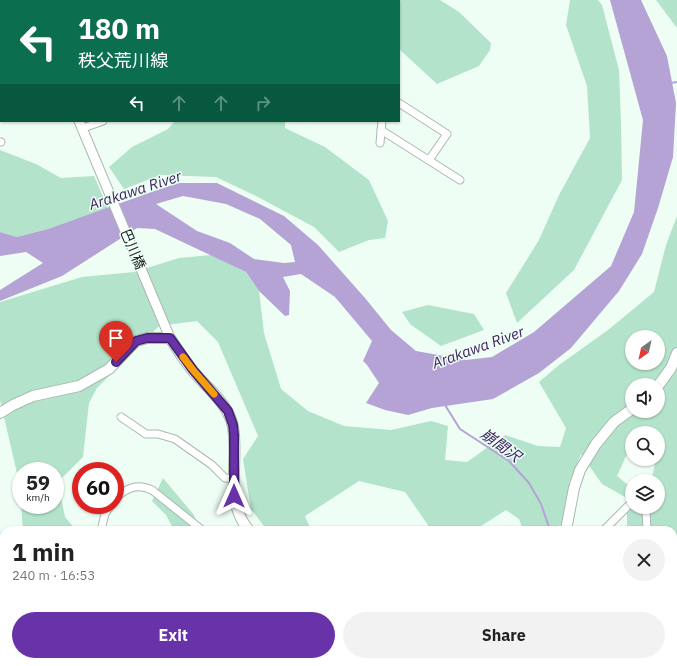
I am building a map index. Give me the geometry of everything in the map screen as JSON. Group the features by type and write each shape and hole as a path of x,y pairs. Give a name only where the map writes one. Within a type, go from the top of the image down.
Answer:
{"main road":[{"name":"巴川橋","path":"81,125 168,334"},
{"path":"0,413 33,396 79,386 109,369 136,341 168,334 193,370 228,411 233,425 234,435 234,496 238,510 246,526"},
{"path":"664,378 671,368 677,354"},
{"path":"567,526 574,488 580,470 596,444 614,422 625,414"}],"street":[{"path":"400,104 447,134 429,160"},
{"path":"81,125 98,122"},
{"path":"380,143 382,122"},
{"path":"381,130 460,180"},
{"path":"121,417 146,434 158,434 175,439 212,465 225,478 234,479"},
{"path":"124,490 135,486 144,486 152,490 197,526"},
{"path":"608,526 625,509"},
{"path":"101,526 105,514"},
{"path":"646,514 647,526"}],"green space":[{"path":"400,0 440,0 459,12 491,43 490,50 479,66 437,84 400,50"},
{"path":"570,0 598,0 602,5 619,70 622,180 574,270 517,323 506,293 539,240 559,195 590,138 587,86 566,25"},
{"path":"656,0 677,0 677,28"},
{"path":"174,122 285,122 285,128 325,147 369,180 388,221 385,238 369,240 339,252 314,227 256,196 216,177 161,175 124,189 109,167 132,147 168,129"},
{"path":"0,150 36,164 61,178 94,176 108,208 48,229 17,237 0,232"},
{"path":"677,216 677,526 627,526 627,514 665,514 665,474 653,474 654,466 665,466 665,426 625,426 625,458 617,476 625,482 625,497 602,484 581,454 569,483 569,526 522,526 519,519 506,510 481,526 428,526 405,492 359,481 305,516 309,526 264,526 251,509 243,459 258,436 218,342 197,321 159,326 97,388 89,403 83,457 78,462 72,462 72,468 64,476 64,462 14,462 0,400 0,302 82,277 134,272 179,258 211,255 246,272 259,291 264,333 281,389 308,411 344,426 391,430 431,421 448,426 445,460 467,462 505,435 538,446 560,447 566,428 539,382 559,365 608,330 654,292 666,245"},
{"path":"428,305 474,314 484,330 441,346 410,324 402,312"},
{"path":"163,478 194,515 198,526 172,526 166,515 152,501"},
{"path":"64,512 65,517 73,526 23,526 22,514 64,514"}],"shaded area":[{"path":"610,0 641,0 667,56 676,103 673,157 658,208 642,254 619,291 571,348 539,373 493,399 432,408 408,415 385,410 366,403 379,383 363,361 372,341 335,297 301,274 283,277 290,291 289,315 285,316 259,291 246,272 155,229 137,228 62,276 0,301 0,290 43,263 26,252 0,256 0,232 17,237 48,229 179,183 217,183 284,216 318,245 391,330 416,351 466,360 492,357 534,332 611,266 634,212 643,120","holes":["183,196 226,204 260,219 291,245 295,262 284,263 254,259 230,243 197,231 156,204"]}],"waterway":[{"path":"670,83 677,82"},
{"name":"崩間沢","path":"445,405 460,429 509,461 529,483 541,504 549,526"}],"slow traffic":[{"path":"183,357 214,394"}],"route":[{"path":"116,362 136,341 147,338 170,338 193,370 228,411 233,425 234,435 234,496"}],"water label":[{"name":"Arakawa River","path":"135,190"},
{"name":"Arakawa River","path":"478,347"}]}
